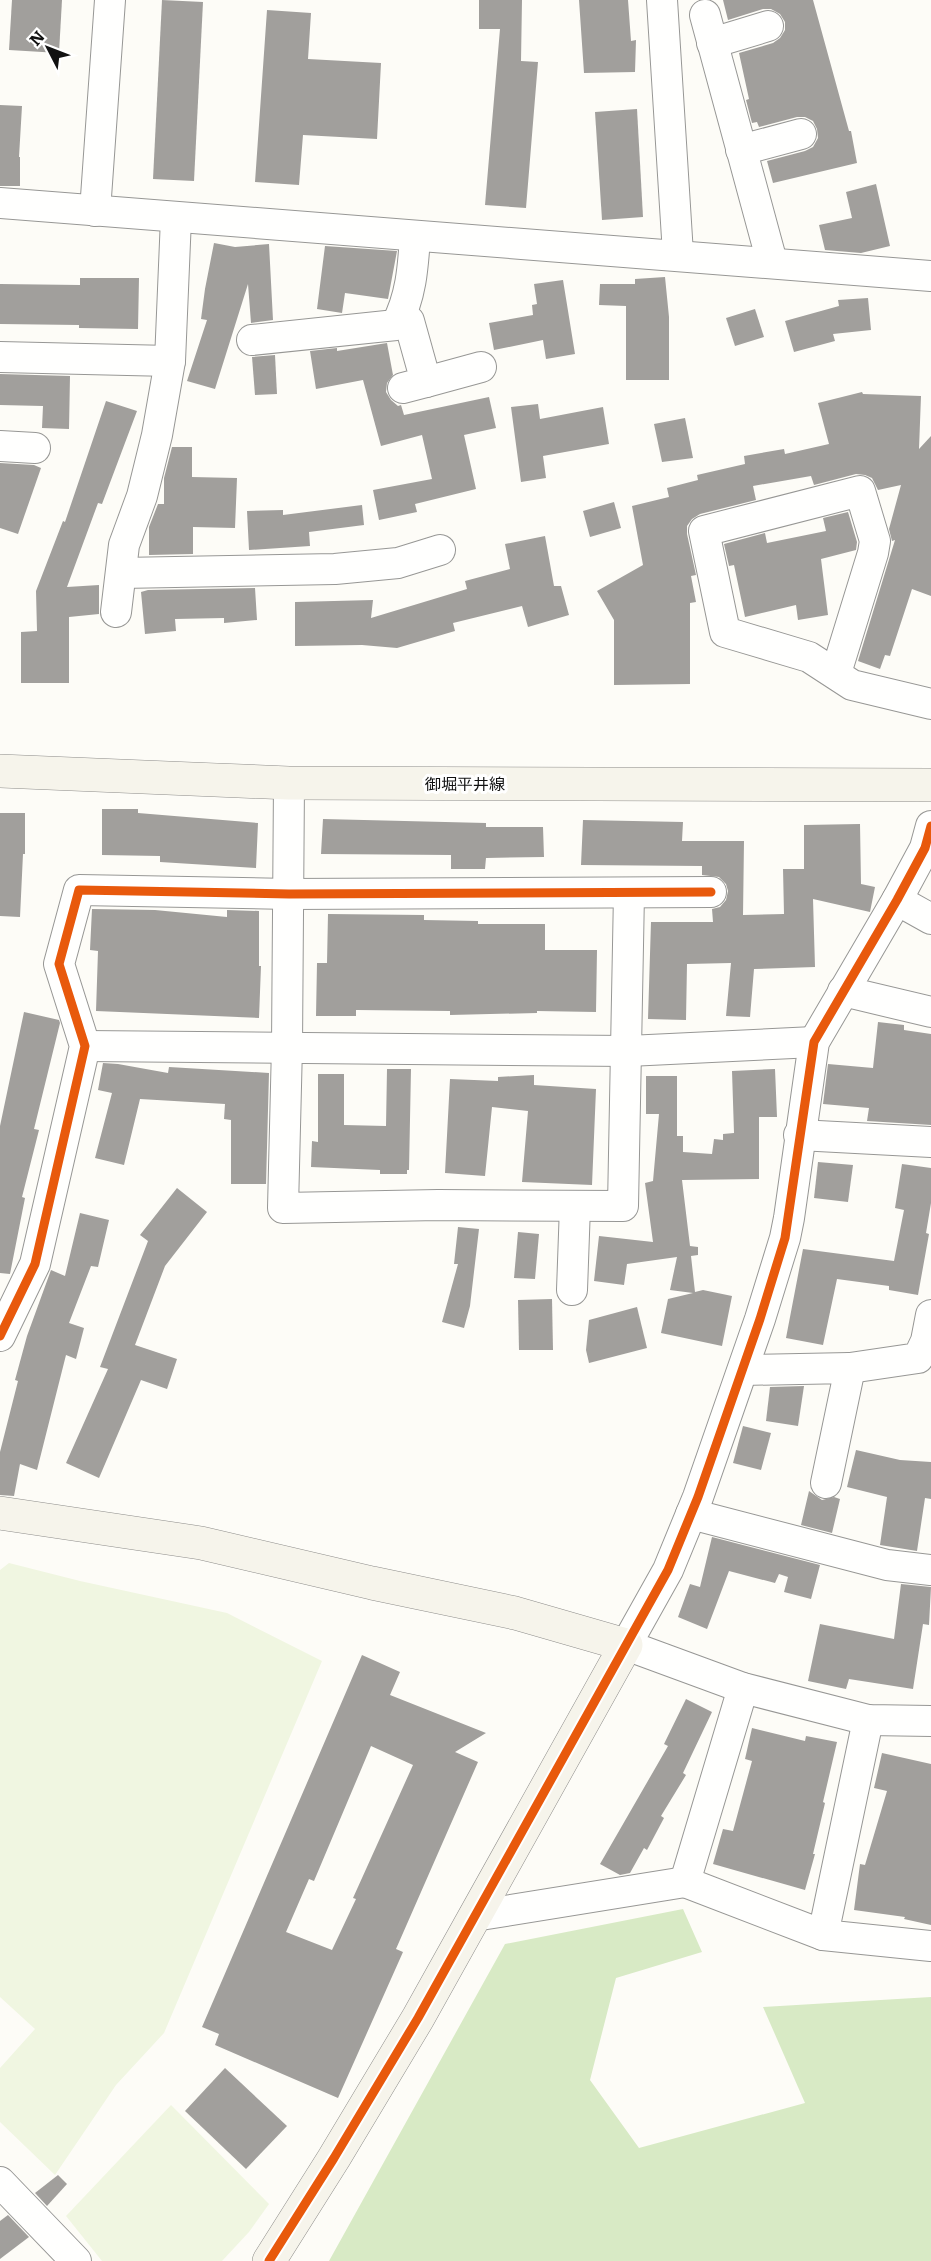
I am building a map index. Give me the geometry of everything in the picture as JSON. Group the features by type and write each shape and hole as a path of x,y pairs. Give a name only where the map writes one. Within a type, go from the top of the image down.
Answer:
{"street":[{"path":"95,211 110,0"},
{"path":"662,0 678,254"},
{"path":"768,26 708,29 772,262"},
{"path":"741,150 801,134"},
{"path":"0,203 415,237 678,254 931,276"},
{"path":"116,612 124,545 142,496 157,435 170,361 176,218"},
{"path":"252,340 396,325 401,317 411,281 415,237"},
{"path":"401,317 409,321 414,385 481,367"},
{"path":"0,357 170,361"},
{"path":"0,446 35,448"},
{"path":"836,673 875,541 860,491 704,531 725,632 809,657 852,685 931,704"},
{"path":"121,573 335,569 398,563 440,550"},
{"name":"御堀平井線","path":"0,771 289,783 931,785"},
{"path":"289,783 283,1208 438,1205 623,1206 628,1051 629,893"},
{"path":"269,2261 418,2018 668,1570 691,1514 743,1370 785,1238 814,1042 897,900 925,848 931,826"},
{"path":"0,1336 36,1264 85,1046 59,964 79,890 289,894 711,892"},
{"path":"897,900 931,919"},
{"path":"843,991 931,1012"},
{"path":"85,1046 287,1046 628,1051 814,1042"},
{"path":"799,1135 931,1142"},
{"path":"572,1290 575,1206"},
{"path":"743,1370 850,1368 918,1358 926,1341 931,1315"},
{"path":"826,1483 850,1368"},
{"path":"0,1513 201,1543 372,1583 515,1613 626,1644 743,1688 868,1720 931,1721"},
{"path":"691,1514 887,1565 931,1570"},
{"path":"685,1882 743,1688"},
{"path":"823,1935 868,1720"},
{"path":"474,1916 685,1882 823,1935 931,1946"},
{"path":"0,2183 76,2261"}],"green space":[{"path":"9,1563 227,1613 322,1661 164,2033 116,2085 55,2175 0,2122 0,2068 35,2029 0,1997 0,1570"},
{"path":"683,1909 702,1952 616,1978 590,2080 639,2148 805,2103 763,2007 931,1997 931,2261 329,2261 505,1944"},
{"path":"171,2105 269,2204 249,2232 222,2261 102,2261 66,2216"}],"building":[{"path":"12,0 62,0 59,53 9,50"},
{"path":"162,0 203,2 194,181 153,179"},
{"path":"479,0 522,0 521,61 538,62 526,208 485,205 500,29 479,29"},
{"path":"579,0 628,0 631,41 636,40 635,72 584,73"},
{"path":"723,0 813,0 849,131 851,131 857,163 773,183 767,161 813,147 818,138 817,129 813,121 805,117 759,127 757,122 752,123 739,53 773,43 785,30 785,22 780,14 771,9 763,9 728,20"},
{"path":"267,10 311,13 308,59 381,63 377,139 303,135 299,185 255,182"},
{"path":"0,105 22,106 20,186 0,186"},
{"path":"637,109 643,217 602,220 595,112"},
{"path":"876,184 890,246 861,253 825,250 819,225 852,218 846,192"},
{"path":"214,243 235,247 269,244 273,320 251,323 248,284 215,389 187,381 207,320 201,319"},
{"path":"325,246 397,251 388,299 345,293 342,313 317,309"},
{"path":"665,277 669,317 669,380 626,380 626,306 599,305 600,284 635,284 635,279"},
{"path":"80,278 139,278 138,329 79,328 79,325 0,324 0,284 80,285"},
{"path":"563,280 575,354 546,359 543,340 494,350 489,323 533,315 532,305 537,304 534,284"},
{"path":"868,298 871,330 833,334 835,341 794,352 785,321 839,306 838,300"},
{"path":"755,309 764,337 735,346 726,318"},
{"path":"387,343 393,375 387,383 386,392 391,400 398,406 401,405 404,415 489,397 496,428 464,435 476,489 415,504 417,512 379,520 373,490 432,479 422,435 381,446 363,380 316,389 310,351 337,348 337,351"},
{"path":"275,355 277,394 255,395 252,357"},
{"path":"0,374 70,376 69,429 42,428 43,406 0,405"},
{"path":"862,392 863,394 921,396 919,449 931,436 931,596 912,589 890,656 885,655 880,669 858,661 895,540 892,541 889,529 901,485 878,490 872,478 856,474 814,485 811,476 753,486 756,500 700,514 692,519 687,526 687,534 696,575 691,576 696,602 690,603 690,684 614,685 614,620 597,591 643,565 632,506 669,497 667,488 698,480 697,475 745,464 744,456 784,449 785,454 829,444 818,403"},
{"path":"106,401 137,411 102,504 98,503 67,587 99,585 99,614 69,617 69,683 21,683 21,632 37,631 36,591 63,521 65,522"},
{"path":"538,404 540,419 603,407 609,444 543,456 546,478 521,482 511,407"},
{"path":"685,418 693,458 662,462 654,424"},
{"path":"172,447 192,447 192,477 237,478 235,528 193,527 193,554 149,555 149,527 158,504 164,504 164,478"},
{"path":"0,463 34,465 41,468 18,534 0,528"},
{"path":"614,502 621,528 590,537 583,511"},
{"path":"362,505 364,525 309,532 310,546 249,550 247,511 283,510 283,515"},
{"path":"848,512 857,542 856,550 821,559 828,615 798,620 796,605 745,617 734,565 729,566 724,544 765,533 767,543 826,531 823,518"},
{"path":"545,536 554,586 561,586 569,615 528,627 522,606 453,623 455,631 397,648 362,645 295,646 295,602 373,600 371,618 467,589 465,581 510,569 505,544"},
{"path":"255,588 257,620 224,623 224,618 175,619 176,631 145,634 141,592"},
{"path":"102,809 138,809 138,813 258,823 256,868 160,862 160,856 102,855"},
{"path":"0,813 25,813 25,854 23,854 20,917 0,916"},
{"path":"323,819 486,823 486,827 543,827 544,857 486,858 485,869 451,869 451,855 321,854"},
{"path":"583,820 683,822 682,841 744,841 743,915 784,914 783,869 804,869 804,825 860,824 861,884 875,887 870,912 813,899 815,967 754,969 750,1017 726,1016 731,963 687,964 686,1020 648,1019 651,922 713,922 712,909 720,907 726,900 728,891 726,884 719,877 702,875 702,866 581,865"},
{"path":"92,909 155,910 227,917 227,910 259,911 259,966 261,966 259,1018 96,1011 98,951 90,950"},
{"path":"328,914 424,915 424,920 478,921 478,924 545,924 545,950 597,950 596,1012 537,1011 537,1013 450,1015 450,1011 356,1010 356,1016 316,1016 317,963 327,963"},
{"path":"24,1012 59,1020 60,1023 34,1129 39,1130 22,1197 25,1198 10,1274 0,1273 0,1126"},
{"path":"878,1022 904,1025 904,1030 931,1034 931,1125 867,1121 869,1108 823,1104 828,1064 873,1068"},
{"path":"103,1063 168,1073 169,1067 269,1073 266,1184 231,1184 231,1120 224,1119 225,1104 140,1099 124,1165 95,1158 112,1093 98,1090"},
{"path":"387,1069 411,1069 409,1170 407,1174 380,1174 380,1170 311,1167 312,1141 318,1142 318,1074 344,1074 344,1125 386,1126"},
{"path":"775,1069 777,1117 759,1117 759,1179 682,1180 690,1246 698,1247 698,1255 691,1256 695,1292 703,1290 732,1296 722,1346 661,1333 668,1299 693,1293 670,1290 677,1257 627,1264 624,1285 594,1281 599,1236 653,1242 645,1183 653,1181 659,1114 646,1114 646,1076 677,1076 677,1136 683,1136 683,1152 712,1154 714,1139 723,1140 723,1134 734,1133 732,1071"},
{"path":"534,1075 534,1085 596,1089 592,1185 522,1182 528,1111 492,1107 485,1176 445,1173 450,1079 498,1081 498,1077"},
{"path":"818,1162 853,1165 848,1202 814,1198"},
{"path":"902,1164 931,1168 931,1203 926,1233 929,1234 918,1295 889,1290 889,1286 837,1279 823,1345 786,1338 803,1249 894,1261 904,1210 895,1208"},
{"path":"177,1188 207,1212 165,1266 135,1345 177,1359 167,1389 141,1380 99,1478 66,1463 108,1369 100,1367 148,1241 140,1235"},
{"path":"80,1213 109,1220 98,1267 91,1266 69,1323 84,1328 76,1359 66,1355 37,1470 20,1464 14,1496 0,1495 0,1452 27,1336 51,1270 65,1276"},
{"path":"458,1227 479,1229 470,1306 464,1328 442,1322 458,1264 454,1264"},
{"path":"518,1232 539,1234 535,1279 514,1278"},
{"path":"552,1299 553,1350 519,1350 518,1300"},
{"path":"637,1307 647,1348 589,1363 586,1350 589,1320"},
{"path":"804,1386 798,1426 766,1421 770,1387"},
{"path":"743,1426 771,1433 761,1470 733,1463"},
{"path":"856,1450 900,1460 931,1462 931,1499 925,1498 917,1551 880,1545 887,1497 847,1487"},
{"path":"809,1491 822,1500 834,1497 840,1499 832,1533 801,1525"},
{"path":"712,1537 820,1565 811,1599 784,1592 788,1577 779,1574 775,1583 729,1571 707,1629 678,1617 690,1584 700,1587"},
{"path":"901,1584 931,1587 929,1625 923,1624 913,1689 849,1679 846,1689 808,1681 820,1624 894,1639"},
{"path":"362,1655 400,1672 390,1695 486,1733 455,1752 478,1762 396,1949 403,1952 338,2098 215,2045 219,2034 202,2027","holes":["371,1746 413,1765 332,1950 286,1932 309,1879 314,1881"]},
{"path":"686,1699 712,1712 683,1773 686,1775 661,1816 664,1818 647,1850 644,1848 630,1873 620,1875 600,1864 668,1746 664,1744"},
{"path":"752,1728 805,1741 806,1736 837,1742 823,1802 825,1803 813,1854 815,1854 805,1890 713,1864 723,1829 733,1831 752,1761 745,1759"},
{"path":"882,1753 931,1764 931,1925 904,1919 905,1917 854,1910 860,1864 865,1865 887,1791 874,1788"},
{"path":"225,2068 287,2126 246,2169 185,2111"},
{"path":"58,2175 67,2184 47,2206 35,2193"},
{"path":"8,2215 29,2237 0,2259 0,2221"}],"cycle path":[{"path":"269,2261 418,2018 668,1570 698,1497 760,1319 785,1238 814,1042 897,900 925,848 931,826"},
{"path":"0,1336 35,1264 85,1046 59,964 79,890 289,894 711,892"}]}
